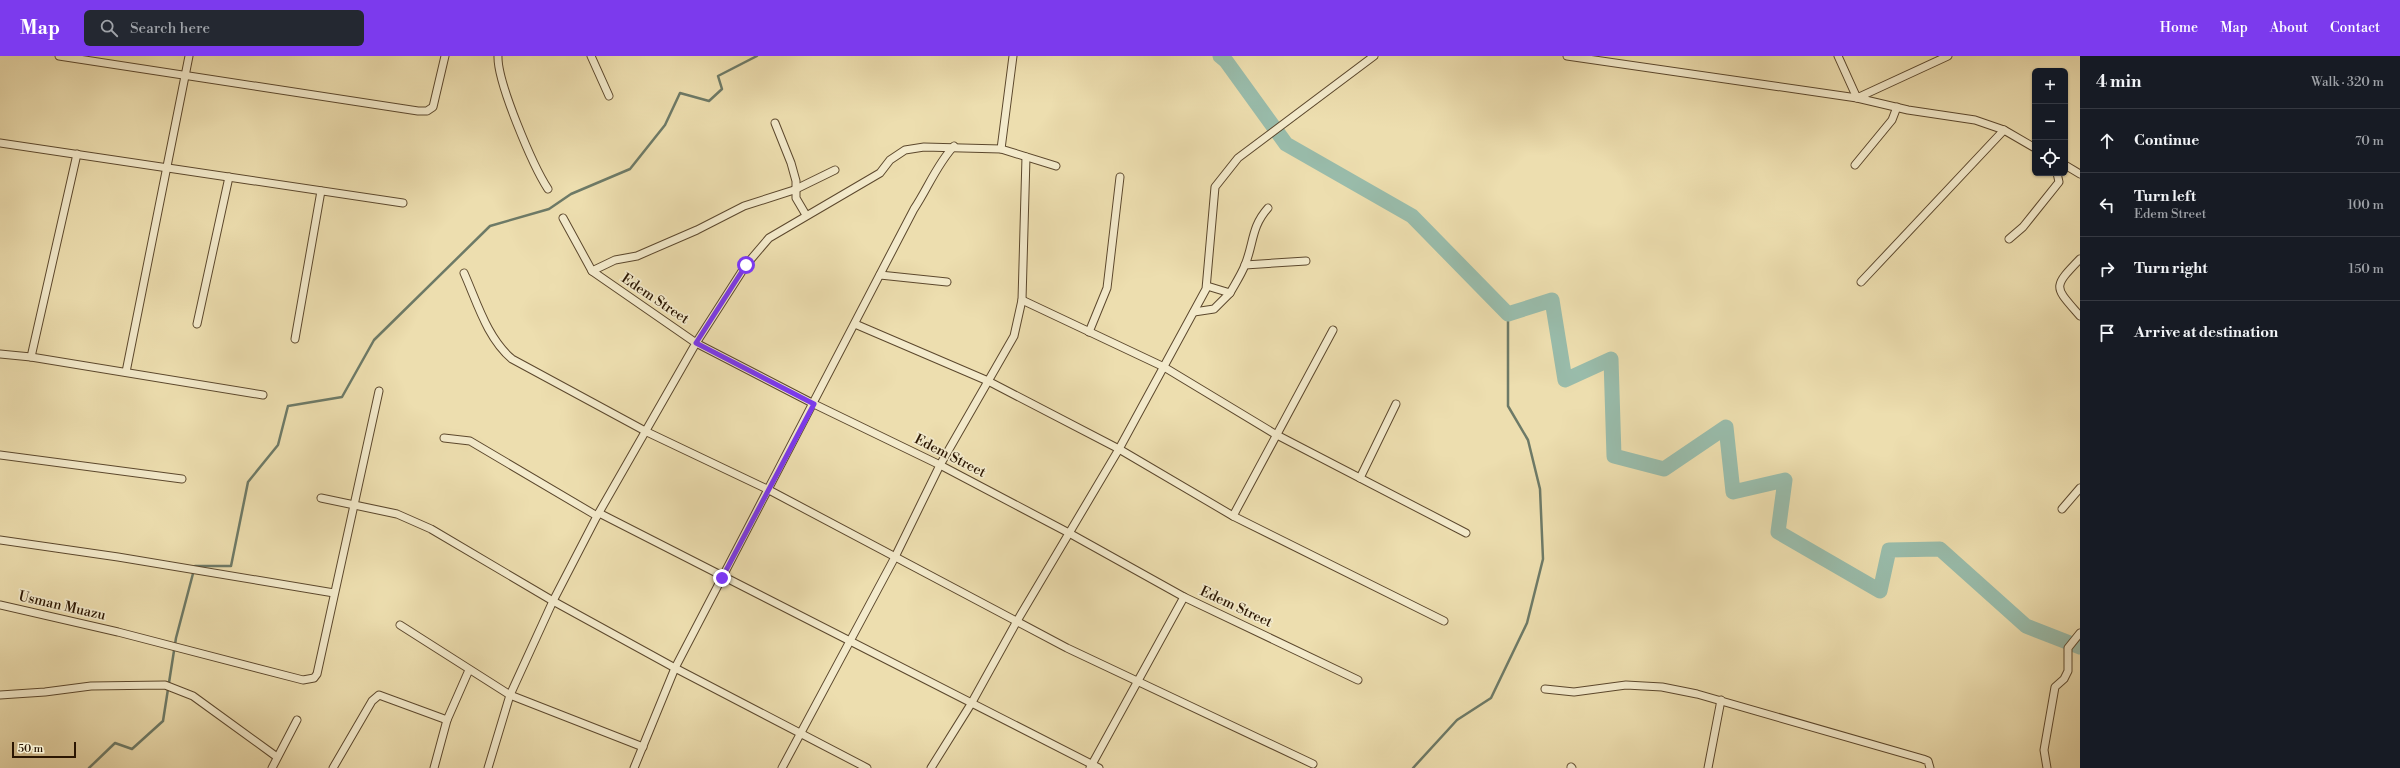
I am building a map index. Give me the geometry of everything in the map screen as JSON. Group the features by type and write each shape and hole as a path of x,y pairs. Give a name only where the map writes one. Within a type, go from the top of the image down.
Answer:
{"street":[{"path":"59,56 427,111 431,110 436,101 445,56"},
{"path":"126,372 189,56"},
{"path":"498,56 500,71 522,134 548,188"},
{"path":"591,56 609,96"},
{"path":"1001,150 1013,56"},
{"path":"931,768 971,704 1017,621 1119,449 1207,286 1215,187 1238,158 1374,56"},
{"path":"1567,56 1857,98 1897,107 1975,120 2004,130 2032,146"},
{"path":"1838,56 1857,98"},
{"path":"1857,98 1948,56"},
{"path":"1855,165 1892,120 1897,107"},
{"path":"775,123 791,163 796,181 794,190 796,198 806,215"},
{"path":"1861,282 2004,130"},
{"path":"0,143 167,166 229,177 402,203"},
{"path":"634,768 675,668 814,404 914,208 925,192 944,157 954,146"},
{"path":"488,768 510,695 553,601 598,514 647,432 696,343 746,265 769,238 806,215 880,174 890,160 905,150 954,146 1001,150 1056,166"},
{"path":"31,357 76,154"},
{"path":"782,768 895,557 940,465 1014,336 1022,300 1026,157"},
{"path":"2068,167 2080,174"},
{"path":"592,271 604,263 646,253 697,230 744,206 794,190 835,170"},
{"path":"2009,239 2023,227 2059,182 2058,176"},
{"path":"197,324 229,177"},
{"path":"1089,332 1107,288 1120,177"},
{"path":"295,339 321,191"},
{"path":"1194,312 1214,309 1230,293 1245,265 1252,235 1258,218 1268,208"},
{"name":"Edem Street","path":"563,218 592,271 696,343 814,404 940,465 1070,533 1184,597 1358,680"},
{"path":"2080,259 2061,280 2059,288 2061,295 2080,316"},
{"path":"1245,265 1306,261"},
{"path":"464,273 494,338 502,350 512,359 647,432 769,490 1017,621 1137,681 1313,764"},
{"path":"880,275 946,282"},
{"path":"1207,286 1230,293"},
{"path":"1022,300 1164,367 1276,434 1466,533"},
{"path":"855,324 988,382 1119,449 1233,516 1444,620"},
{"path":"1233,516 1333,330"},
{"path":"0,354 31,357 263,395"},
{"path":"0,540 118,556 334,593 378,391"},
{"path":"1360,478 1396,404"},
{"path":"444,438 470,441 598,514 1091,766 1099,768"},
{"path":"0,455 182,479"},
{"path":"2062,509 2080,488"},
{"path":"321,498 397,514 431,529 553,601 675,668 867,768"},
{"name":"Usman Muazu","path":"0,605 118,632 309,681 317,674 334,593"},
{"path":"1091,766 1184,597"},
{"path":"400,625 510,695 643,747"},
{"path":"2047,768 2044,750 2055,687 2064,679 2068,671 2068,648 2080,633"},
{"path":"434,768 447,720 469,670"},
{"path":"0,696 91,686 165,685 193,696 278,757"},
{"path":"1545,689 1574,692 1626,685 1662,687 1721,700 1923,759 1928,761 1930,768"},
{"path":"333,768 372,701 379,695 447,720"},
{"path":"1708,768 1721,700"},
{"path":"272,768 297,720"}],"waterway":[{"path":"89,768 115,743 132,749 163,721 176,638 195,566 231,566 248,482 278,445 288,406 342,397 374,340 490,226 549,209 571,194 630,169 665,125 680,93 709,101 722,89 718,76 757,56"},
{"path":"1220,56 1226,61 1286,144 1412,216 1508,314 1552,300 1565,380 1611,359 1614,456 1664,469 1726,427 1733,492 1785,480 1778,532 1880,591 1889,550 1940,549 2026,626 2080,647"},
{"path":"1413,768 1457,720 1491,698 1527,623 1543,559 1540,489 1528,440 1508,406 1508,314"}],"route":[{"path":"722,578 814,404 696,343 746,265"}]}
